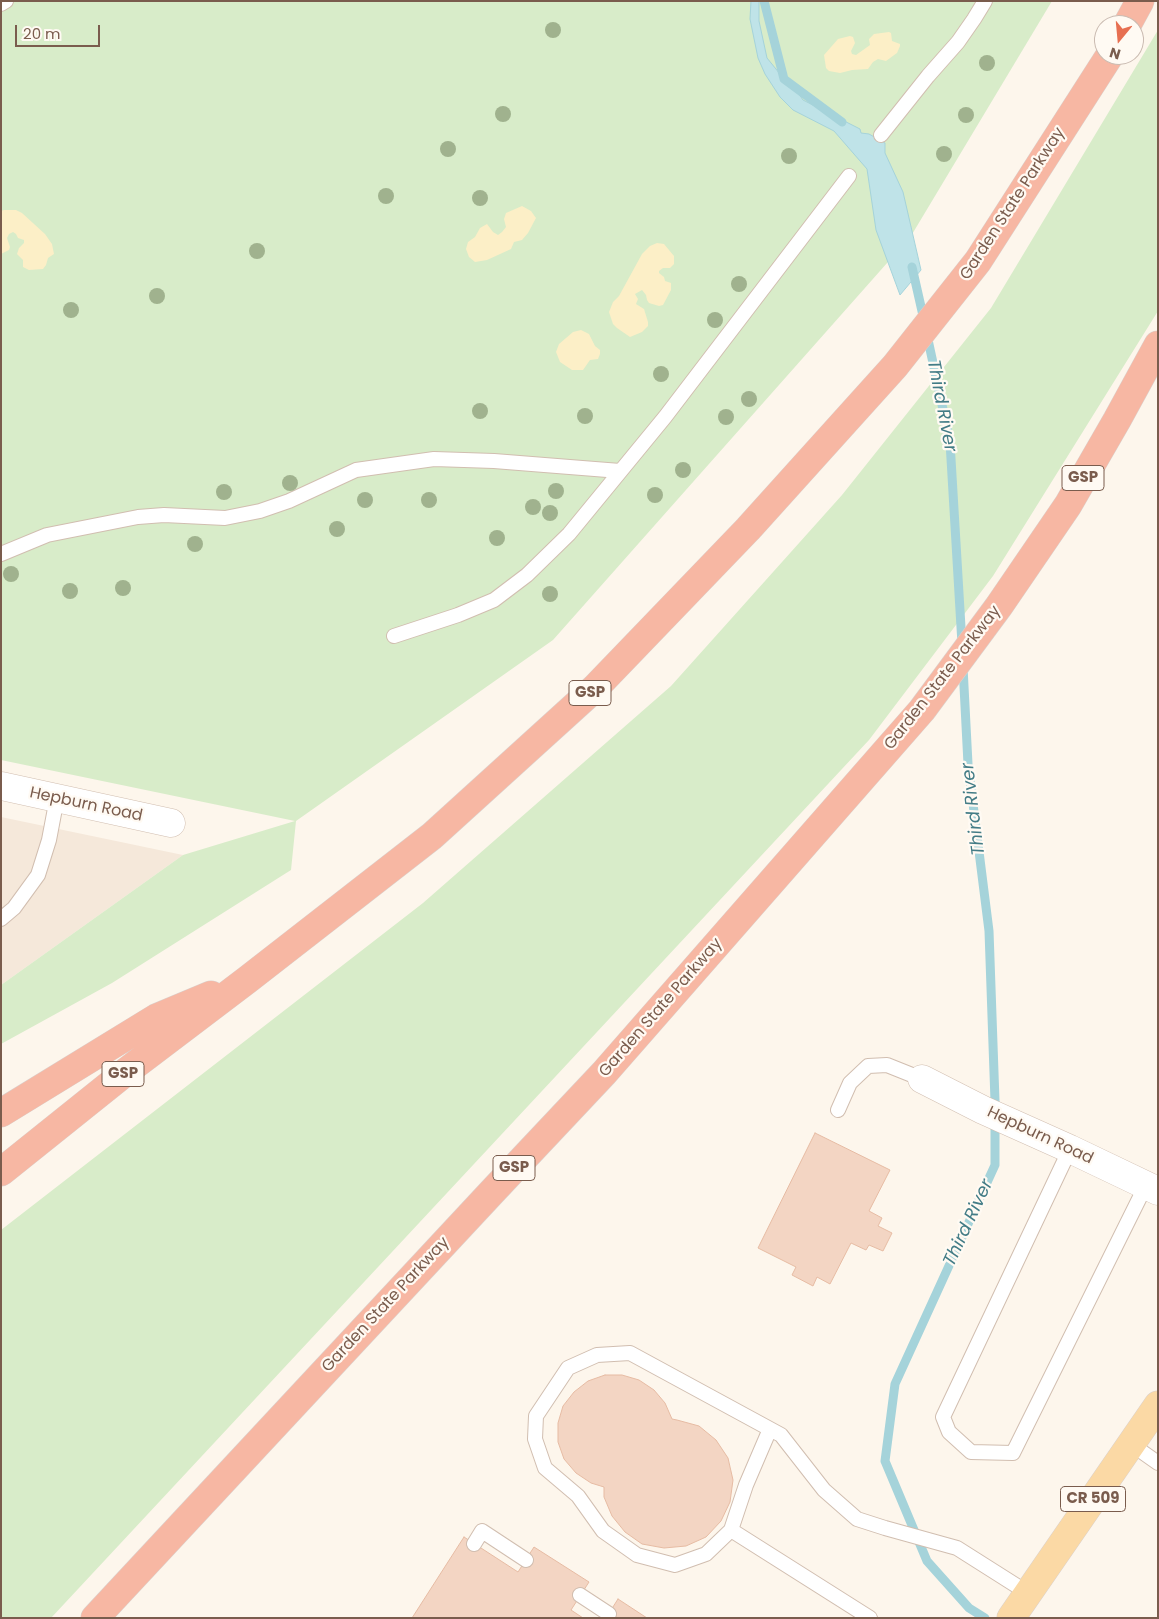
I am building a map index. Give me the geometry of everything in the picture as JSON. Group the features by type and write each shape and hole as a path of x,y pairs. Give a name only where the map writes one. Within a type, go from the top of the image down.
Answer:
{"highway":[{"path":"1132,15 1140,1"},
{"name":"Garden State Parkway","path":"1,1172 127,1071 432,836 595,688 748,529 895,366 978,261 1104,65"},
{"name":"Garden State Parkway","path":"95,1618 604,1073 922,710 1000,606 1068,505 1158,345"},
{"path":"1,1113 156,1018 247,980"}],"main road":[{"name":"CR 509","path":"1019,1605 1158,1405"}],"street":[{"name":"Hepburn Road","path":"1,786 171,823"},
{"name":"Hepburn Road","path":"922,1079 983,1110 1152,1188"}],"lane":[{"path":"1,4 6,1"},
{"path":"881,135 958,42 985,1"},
{"path":"394,636 458,615 494,600 527,575 568,534 666,417 850,176"},
{"path":"1,554 47,535 138,517 164,515 225,518 289,501 356,470 434,459 620,471"},
{"path":"1,919 14,908 38,874 50,840 57,798"},
{"path":"838,1110 850,1083 868,1066 887,1065 922,1079"},
{"path":"1070,1149 943,1416 949,1432 970,1452 1013,1453 1152,1188"},
{"path":"770,1429 746,1485 731,1530 706,1554 675,1565 637,1555 603,1531 578,1496 545,1468 535,1438 536,1416 568,1368 597,1356 630,1353 770,1429 781,1435 824,1490 857,1519 957,1548 1019,1605"},
{"path":"1131,1444 1158,1463"},
{"path":"731,1530 870,1618"},
{"path":"474,1544 482,1531 526,1560"},
{"path":"580,1595 609,1614"}],"shaded area":[{"path":"1,817 183,855 1,985"}],"green space":[{"path":"1,1 1052,1 911,236 553,640 296,821 291,870 112,983 1,1044 1,985 183,855 295,821 1,760"},
{"path":"1158,30 1158,311 993,576 869,740 51,1618 1,1618 1,1230 423,903 671,686 842,495 991,308 1137,65 1144,65 1144,53"}],"sand":[{"path":"891,33 892,41 900,44 900,46 897,53 886,61 878,59 868,69 840,73 829,71 826,68 824,55 838,39 853,37 855,43 851,51 852,54 856,55 870,45 869,39 874,34"},
{"path":"522,206 531,211 536,218 522,240 514,242 511,249 487,260 475,262 469,257 466,249 468,242 475,237 480,228 487,224 498,235 506,227 504,219 506,213"},
{"path":"16,210 22,213 45,234 52,244 54,254 48,258 43,269 29,270 23,267 23,260 17,254 24,240 18,238 13,232 7,238 9,250 1,254 1,211"},
{"path":"657,243 664,244 674,256 674,264 670,268 663,268 659,271 665,281 671,283 671,290 663,305 659,306 649,303 642,290 635,294 638,299 636,304 644,309 648,326 642,332 630,337 613,324 609,312 642,254 650,246"},
{"path":"581,330 589,334 595,346 600,350 600,354 598,359 590,360 583,370 572,370 560,362 556,352 559,344 573,332"}],"water":[{"path":"751,1 759,1 759,21 767,58 780,74 788,78 803,100 860,129 861,133 869,134 885,143 885,153 903,192 921,270 900,295 876,230 867,169 834,131 793,110 780,97 765,74 758,58 750,19"}],"building":[{"path":"815,1133 890,1170 869,1211 882,1218 878,1226 892,1233 883,1251 869,1245 866,1250 851,1243 830,1284 817,1277 813,1286 792,1275 796,1267 758,1248"},
{"path":"605,1375 622,1375 639,1380 654,1390 665,1403 672,1419 699,1426 716,1440 728,1458 733,1480 730,1502 721,1521 706,1537 686,1546 664,1548 642,1544 625,1532 612,1516 604,1497 604,1487 591,1483 576,1473 564,1459 558,1442 558,1423 563,1406 574,1392 588,1381"},
{"path":"464,1537 518,1572 534,1547 589,1582 571,1610 583,1618 412,1618"},
{"path":"618,1599 647,1618 606,1618"}],"waterway":[{"name":"Third River","path":"764,1 784,79 842,122"},
{"name":"Third River","path":"912,267 924,320"},
{"name":"Third River","path":"927,335 950,442 962,644"},
{"name":"Third River","path":"963,667 968,764 989,931 995,1101 995,1165 895,1384 885,1461 927,1561 969,1608 985,1618"}]}
